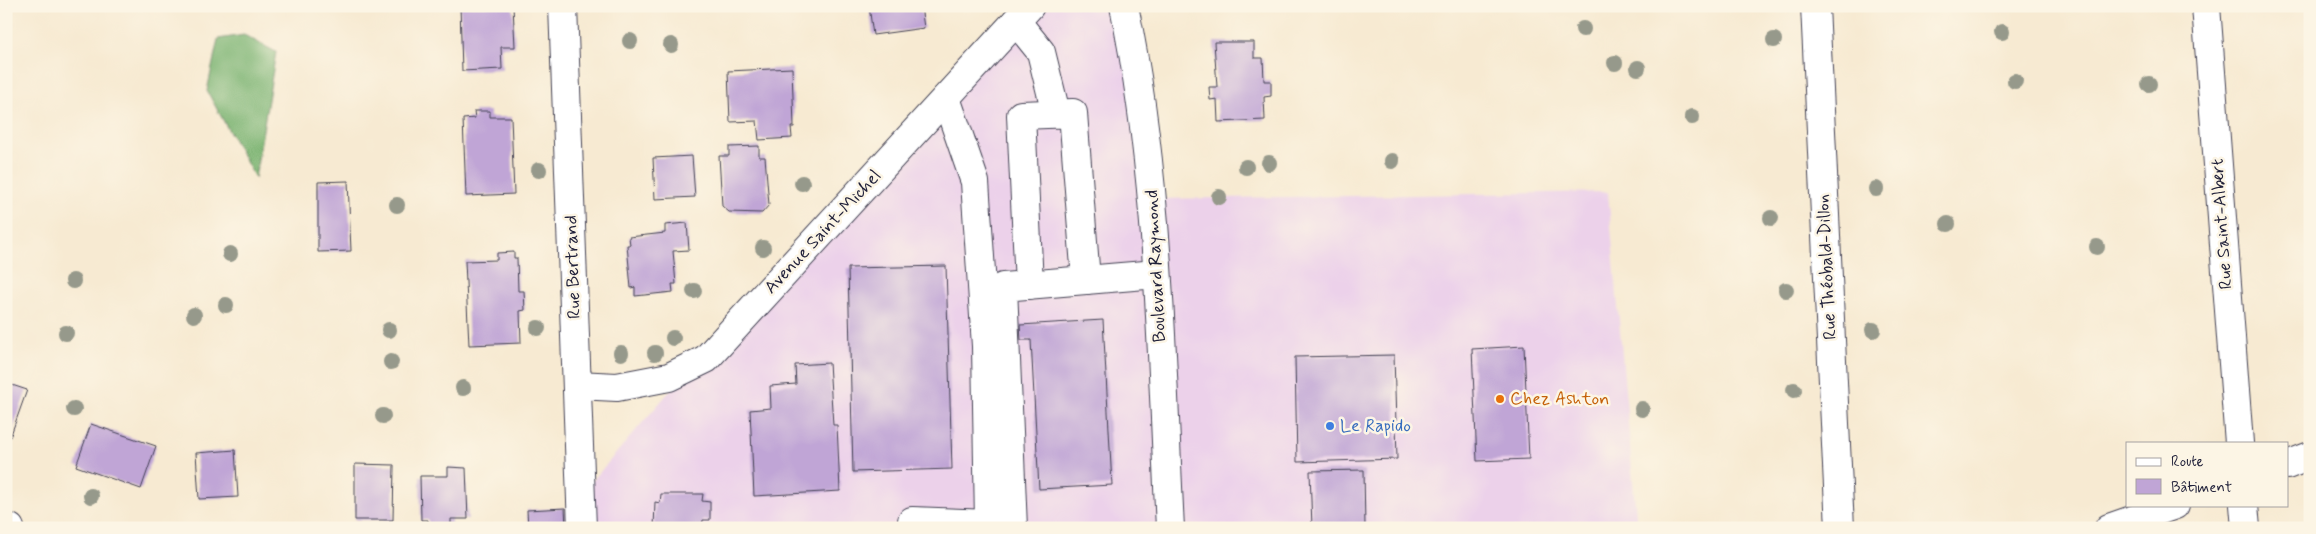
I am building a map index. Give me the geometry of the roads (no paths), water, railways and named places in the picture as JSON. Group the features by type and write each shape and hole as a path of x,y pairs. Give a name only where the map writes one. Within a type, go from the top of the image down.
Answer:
{"street":[{"name":"Rue Bertrand","path":"563,6 582,528"},
{"name":"Boulevard Raymond","path":"1124,6 1135,59 1149,171 1157,274 1170,528"},
{"name":"Rue Théobald-Dillon","path":"1815,6 1840,528"},
{"name":"Rue Saint-Albert","path":"2206,6 2239,442"},
{"name":"Avenue Saint-Michel","path":"577,385 617,387 660,379 706,359 1023,14"},
{"path":"1023,14 1041,52 1056,113"},
{"path":"912,528 912,521 990,524 986,346 975,182 946,98"},
{"path":"1029,285 1021,115 1073,113 1086,280"},
{"path":"1013,528 1003,287 1157,274"},
{"path":"2288,465 2310,456"},
{"path":"2109,528 2172,506"},
{"path":"2244,506 2246,528"},
{"path":"6,526 10,528"}],"place":[{"name":"Chez Ashton","path":"1500,399"},
{"name":"Le Rapido","path":"1330,426"}]}
